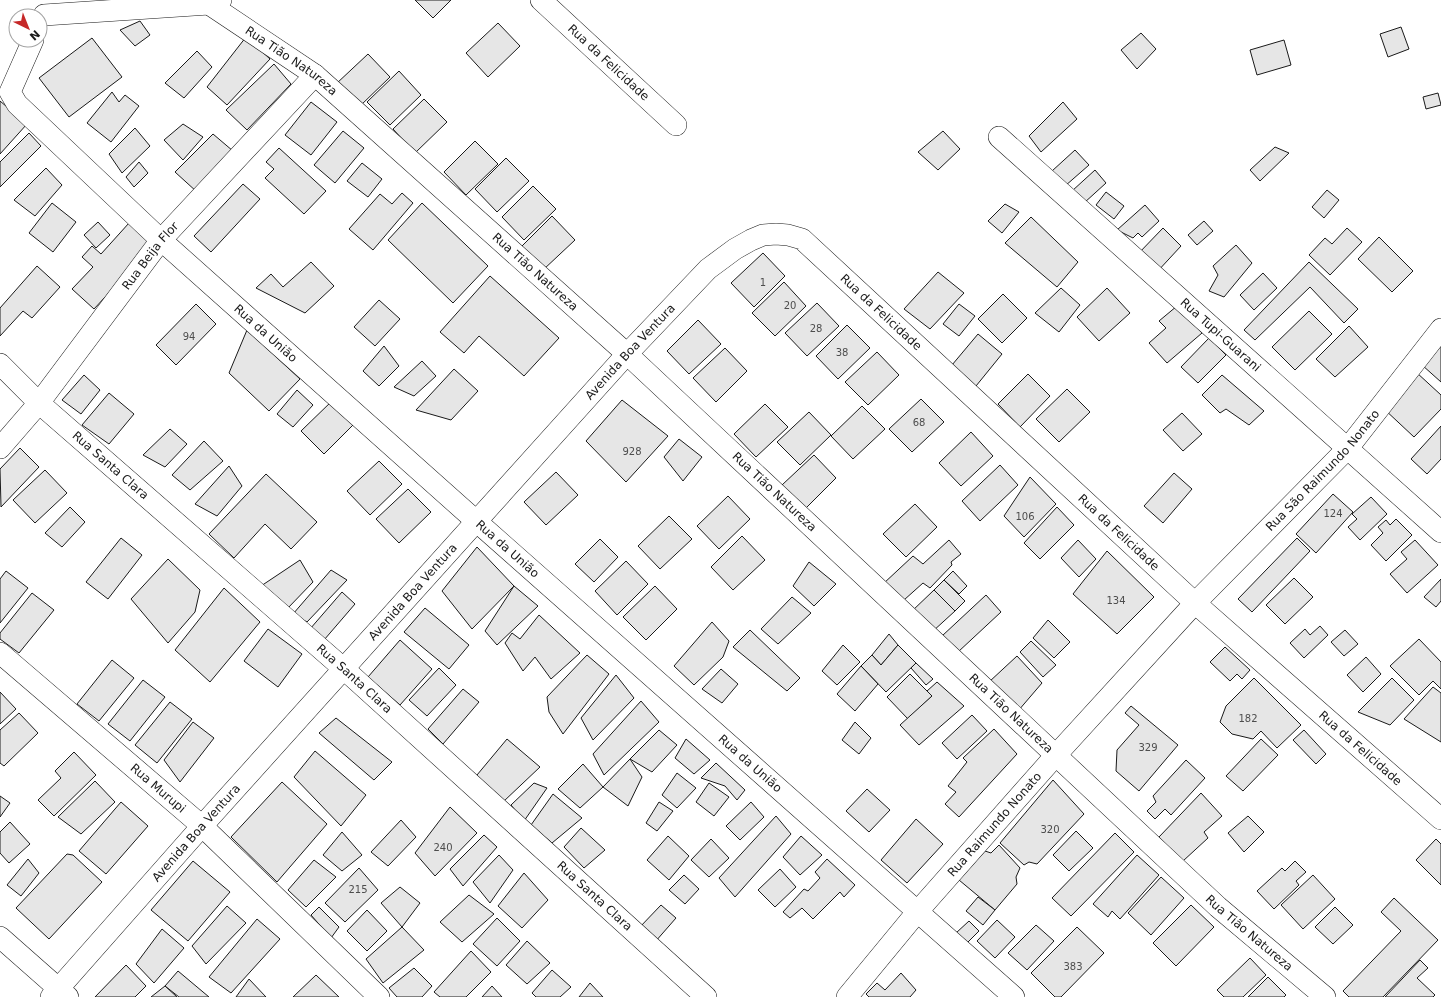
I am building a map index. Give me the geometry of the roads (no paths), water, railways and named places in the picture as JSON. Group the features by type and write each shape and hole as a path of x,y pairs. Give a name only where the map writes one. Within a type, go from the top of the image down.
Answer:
{"street":[{"name":"Rua da Felicidade","path":"541,0 676,125"},
{"path":"48,13 215,2"},
{"name":"Rua Tião Natureza","path":"215,2 315,75 626,354 1218,907 1325,997"},
{"name":"Rua da União","path":"29,48 10,92 17,104 161,240 1014,997"},
{"name":"Rua Beija Flor","path":"0,448 39,403 161,240 315,75"},
{"name":"Rua Tupi-Guarani","path":"999,137 1441,532"},
{"name":"Avenida Boa Ventura","path":"59,994 202,826 626,354 708,269 735,249 751,240 763,236 776,234 788,235 802,239"},
{"name":"Rua da Felicidade","path":"802,239 1195,603 1441,819"},
{"name":"Rua São Raimundo Nonato","path":"1195,603 1348,448 1441,329"},
{"name":"Rua Santa Clara","path":"0,364 39,403 344,669 706,997"},
{"name":"Rua Raimundo Nonato","path":"847,997 918,911 1056,755 1195,603"},
{"name":"Rua Murupi","path":"0,653 202,826 379,997"},
{"path":"0,937 59,994"}]}
